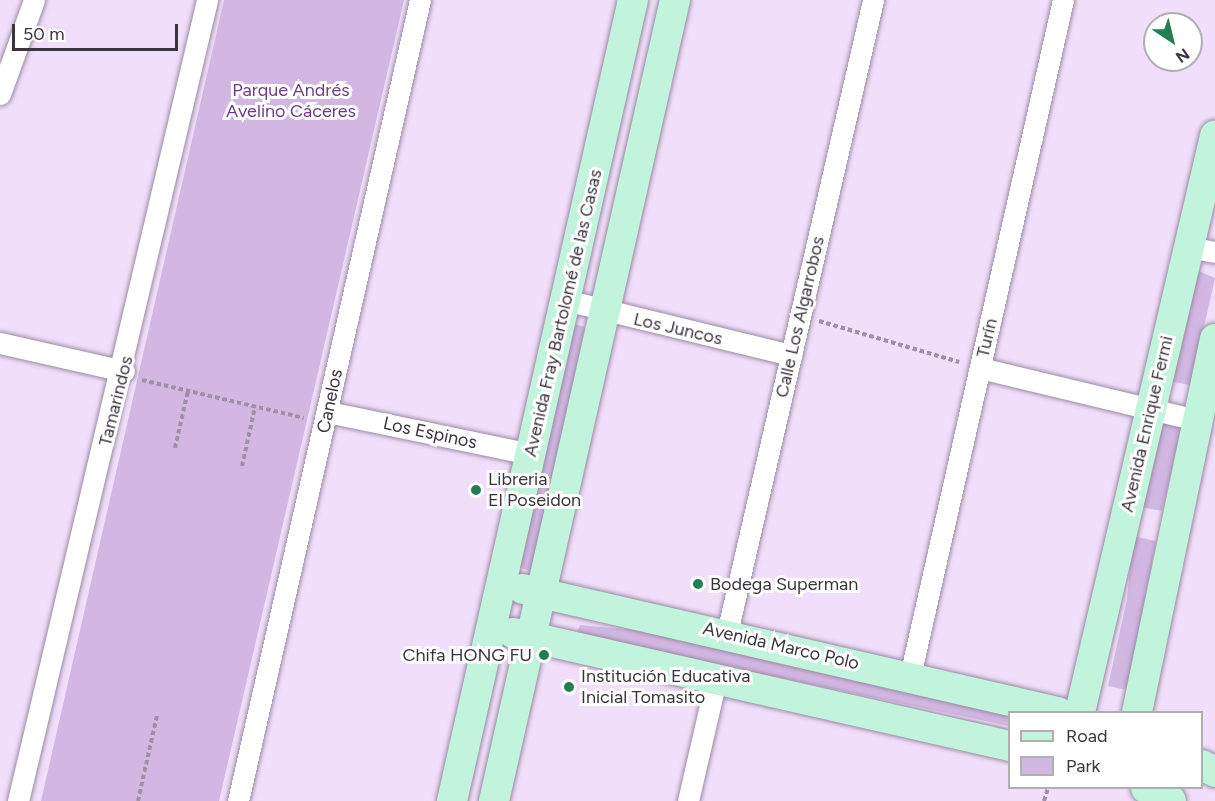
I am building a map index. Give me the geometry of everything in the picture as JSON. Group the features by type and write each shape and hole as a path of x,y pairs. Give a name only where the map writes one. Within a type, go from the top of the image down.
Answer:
{"street":[{"path":"0,94 34,0"},
{"name":"Tamarindos","path":"18,801 124,371 207,0"},
{"name":"Canelos","path":"238,801 420,0"},
{"name":"Avenida Fray Bartolomé de las Casas","path":"452,801 633,0"},
{"path":"494,801 543,593 603,312 675,0"},
{"name":"Calle Los Algarrobos","path":"728,633 873,0"},
{"name":"Turín","path":"910,676 1063,0"},
{"name":"Avenida Enrique Fermi","path":"1080,711 1150,409 1202,249 1215,136"},
{"name":"Los Juncos","path":"565,300 603,312 791,355"},
{"path":"1137,711 1215,339"},
{"path":"0,343 124,371"},
{"path":"980,368 1197,420"},
{"name":"Los Espinos","path":"328,412 531,454"},
{"name":"Avenida Marco Polo","path":"502,585 728,633 1054,711"},
{"path":"492,630 533,636 1008,746"},
{"path":"688,801 717,680"},
{"path":"1148,789 1171,801"}],"path":[{"path":"801,315 980,368"},
{"path":"124,371 188,391 305,418 328,412"},
{"path":"175,448 188,391"},
{"path":"242,465 255,406"},
{"path":"138,801 157,715"}],"green space":[{"name":"Parque Andrés Avelino Cáceres","path":"224,0 404,0 219,801 41,801"},
{"path":"1194,269 1215,278 1191,385 1169,381"},
{"path":"574,324 585,327 533,572 518,567"},
{"path":"1161,420 1182,425 1162,511 1141,507"},
{"path":"1133,536 1156,541 1127,690 1108,686 1127,599"},
{"path":"580,625 708,637 1008,713 1008,726 576,635"}],"place":[{"name":"Libreria El Poseidon","path":"476,490"},
{"name":"Bodega Superman","path":"698,584"},
{"name":"Chifa HONG FU","path":"544,655"},
{"name":"Institución Educativa Inicial Tomasito","path":"569,687"}]}
